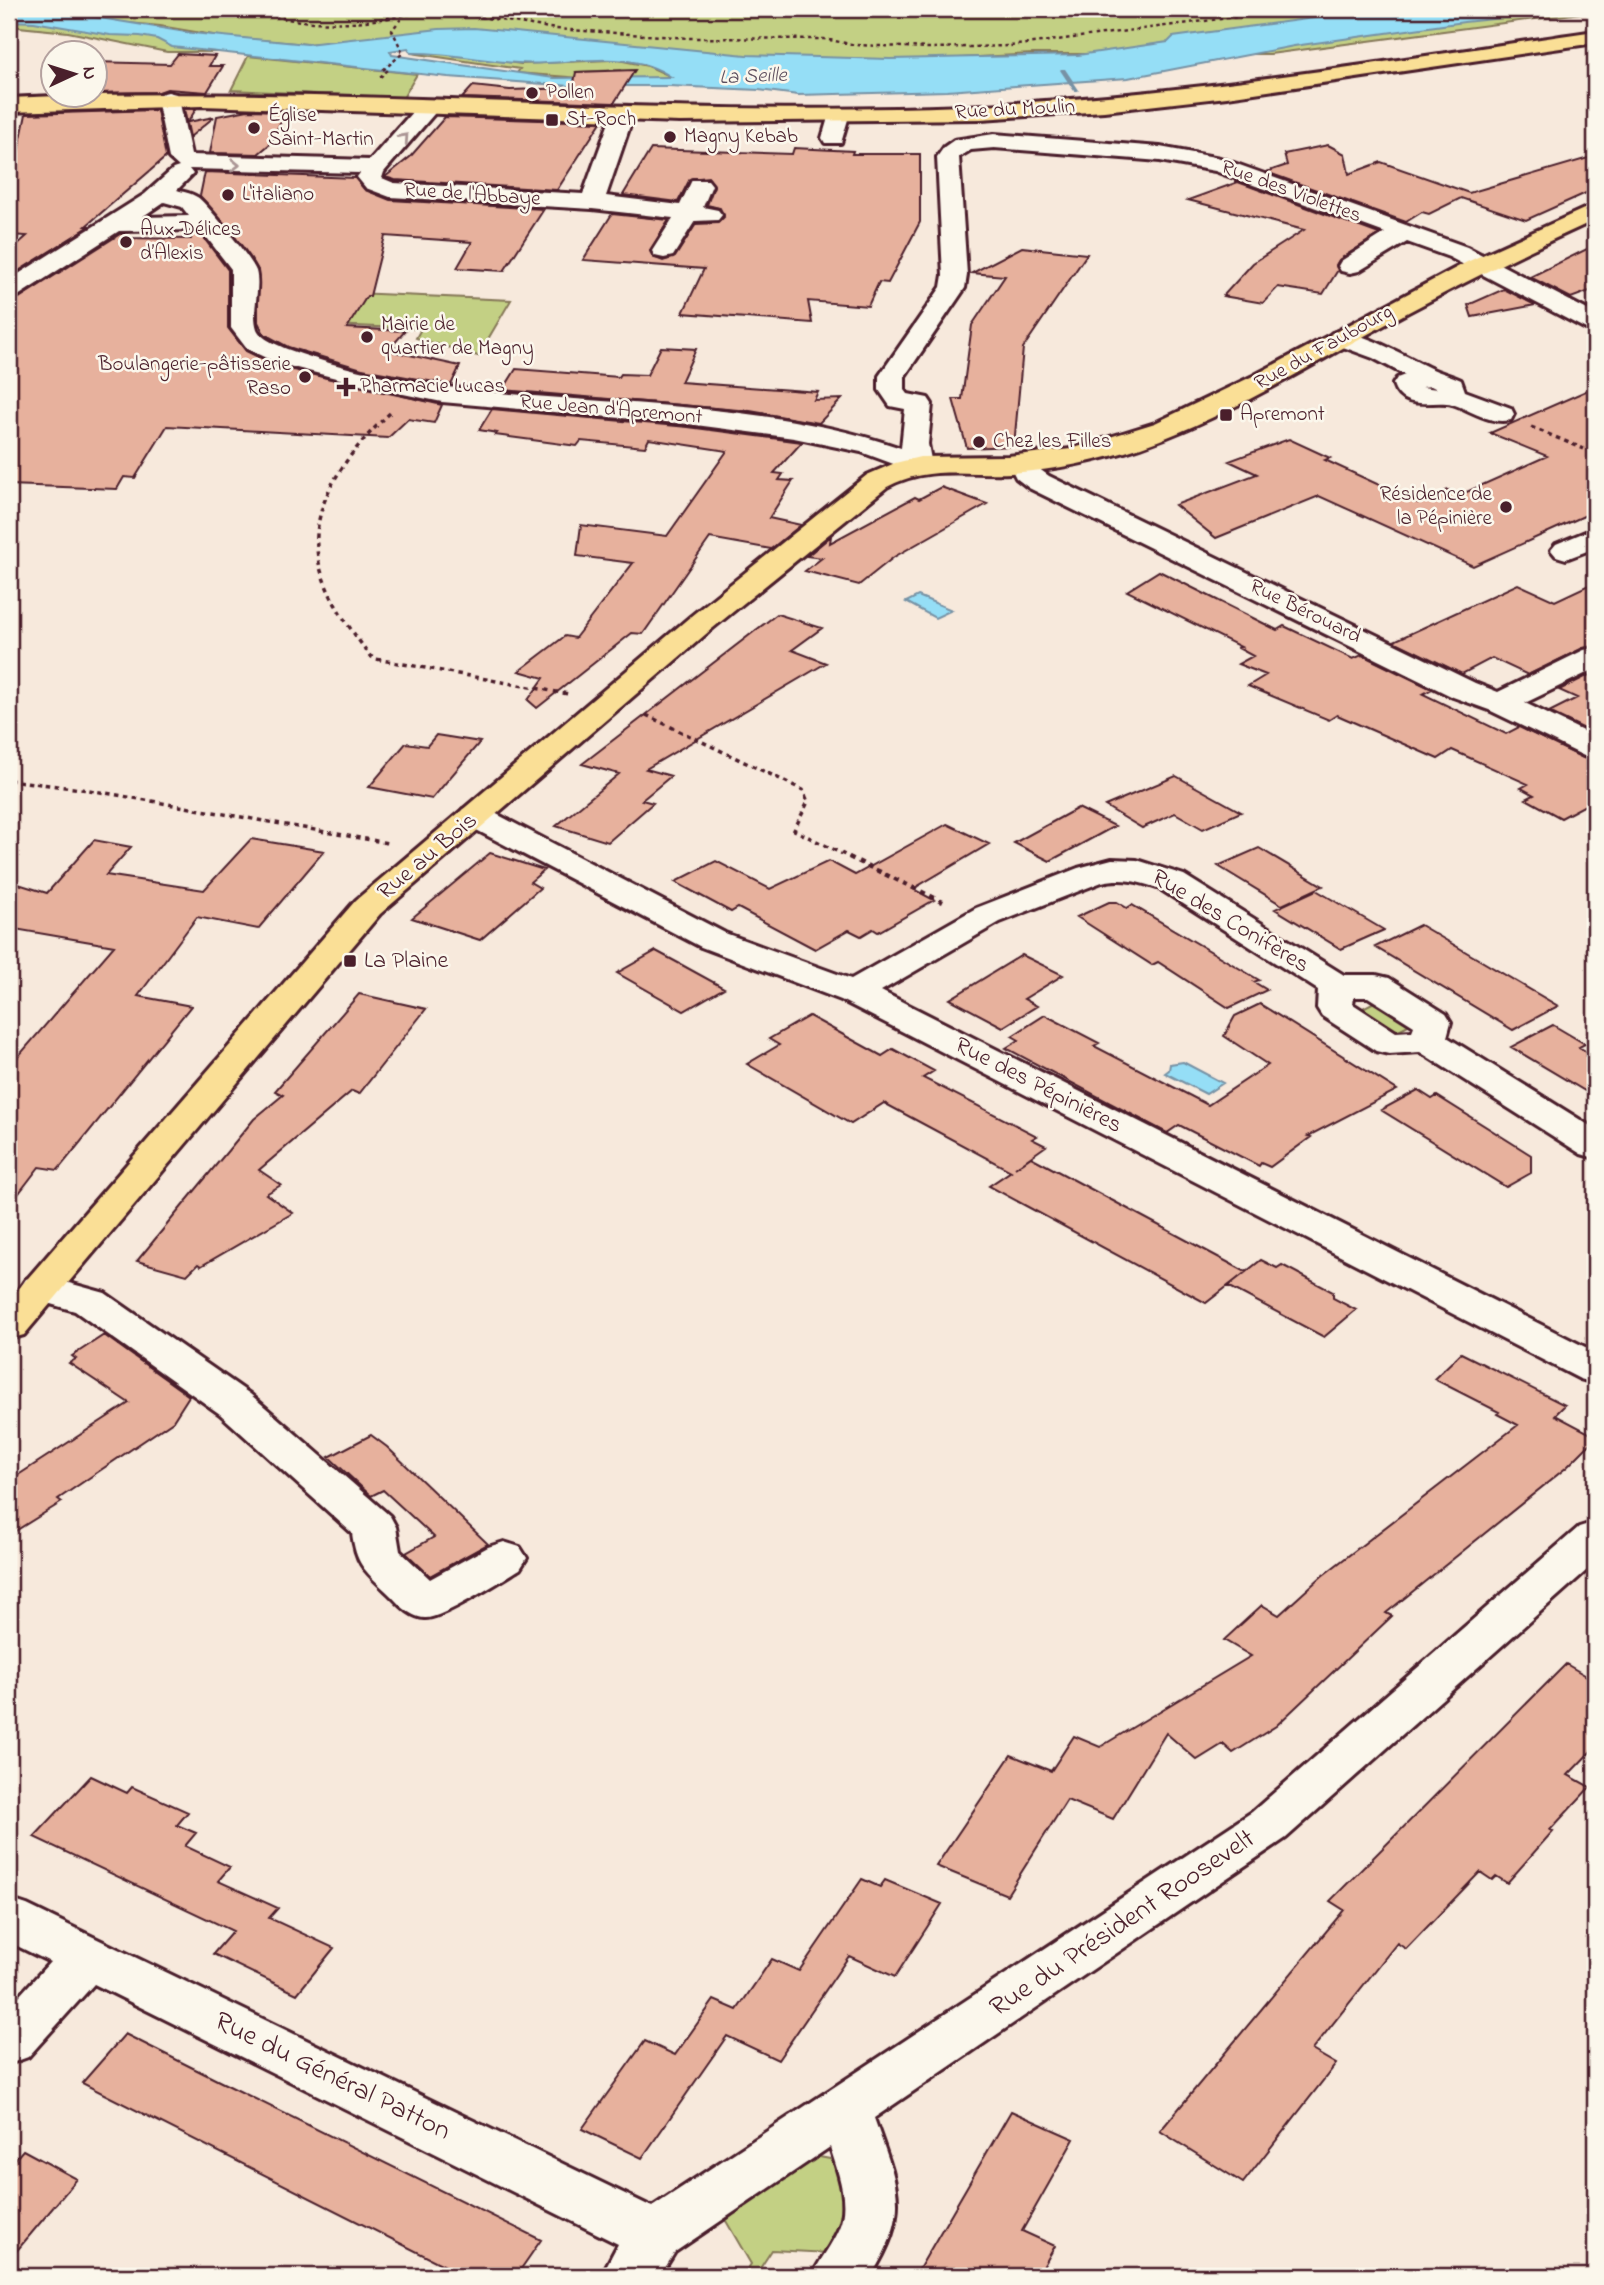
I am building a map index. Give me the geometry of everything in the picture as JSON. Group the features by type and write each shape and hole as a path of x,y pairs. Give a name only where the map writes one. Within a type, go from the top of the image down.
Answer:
{"main road":[{"name":"Rue du Moulin","path":"9,105 168,99 623,114 838,116 971,113 1182,96 1595,37"},
{"name":"Rue du Faubourg","path":"918,466 1023,464 1088,453 1167,429 1246,391 1482,262 1595,211"},
{"name":"Rue au Bois","path":"9,1325 368,907 702,622 877,481 890,473 918,466"}],"street":[{"path":"168,99 187,167 190,202 212,231"},
{"path":"9,291 161,193 187,167 376,167 429,107"},
{"path":"592,202 623,114"},
{"path":"832,138 838,116"},
{"name":"Rue des Violettes","path":"918,466 914,444 919,404 899,400 892,390 892,376 953,288 955,275 948,157 952,150 965,144 994,141 1191,158 1220,165 1482,262 1595,324"},
{"name":"Rue de l'Abbaye","path":"376,167 369,177 374,183 390,190 592,202 700,214"},
{"path":"664,251 700,214 700,185"},
{"path":"161,193 190,202"},
{"path":"107,228 186,226 212,231"},
{"name":"Rue Jean d'Apremont","path":"212,231 243,268 244,328 247,335 259,345 288,357 368,378 446,394 715,419 816,435 885,449 918,466"},
{"path":"1350,266 1394,238 1408,233"},
{"path":"1341,338 1381,352 1439,386 1501,414"},
{"name":"Rue Bérouard","path":"1023,464 1026,472 1039,482 1464,690 1500,703 1595,749"},
{"path":"1566,550 1595,537"},
{"path":"1500,703 1595,657"},
{"name":"Rue des Pépinières","path":"475,816 713,940 854,992 1595,1368"},
{"name":"Rue des Conifères","path":"854,992 988,915 1090,874 1126,869 1149,872 1172,882 1336,986 1376,986 1433,1022 1427,1041 1595,1146"},
{"path":"40,1288 90,1302 235,1404 374,1527 378,1557 426,1602 504,1558"},
{"name":"Rue du Président Roosevelt","path":"642,2255 844,2110 1269,1825 1595,1538"},
{"name":"Rue du Général Patton","path":"9,1919 87,1958 642,2255"},
{"path":"9,2042 87,1958"},
{"path":"840,2276 860,2243 870,2217 870,2195 844,2110"}],"path":[{"path":"248,9 288,20 325,22 404,15 433,9 556,29 690,38 824,39 856,45 929,48 1010,46 1298,9"},
{"path":"388,70 383,70 403,53 392,30 404,15"},
{"path":"1501,414 1584,449"},
{"path":"9,780 89,790 434,851"}],"green space":[{"path":"9,9 210,47 223,52 167,52 108,38 9,26"},
{"path":"45,9 1595,11 1270,54 1034,54 747,69 613,59 648,66 672,77 623,79 621,70 576,72 581,78 517,73 520,69 411,53 436,52 521,64 610,60 347,41 307,44 225,37 108,21"},
{"path":"248,56 417,74 403,98 231,90"},
{"path":"355,293 511,300 478,356 416,338 421,329 332,325"},
{"path":"1380,999 1416,1021 1391,1034 1355,1012"},
{"path":"814,2156 830,2159 838,2166 849,2204 829,2253 772,2250 755,2276 743,2276 751,2264 726,2221 758,2192"}],"water":[{"name":"La Seille","path":"9,9 45,9 192,33 307,44 439,29 474,28 746,55 890,59 1078,55 1168,42 1173,37 1381,9 1590,9 1464,22 1294,46 1128,78 947,91 798,95 759,90 571,86 448,77 172,47 157,39 140,36 110,35 34,22 9,21","holes":["408,48 411,53 518,63 616,60 636,62 671,77 554,78 392,55 390,51"]},
{"path":"918,596 952,610 935,618 906,602"},
{"path":"1183,1062 1223,1083 1206,1094 1165,1073 1170,1064"}],"building":[{"path":"178,54 215,56 209,66 223,66 207,92 167,89 159,92 108,93 108,62 170,64"},
{"path":"635,70 614,103 462,98 473,86 510,90 573,88 576,72"},
{"path":"184,109 196,109 188,122 214,117 190,137"},
{"path":"157,110 166,157 86,226 90,226 9,277 9,252 27,236 9,235 9,197 26,114"},
{"name":"Église Saint-Martin","path":"248,110 286,111 270,144 258,154 210,153 217,116"},
{"path":"445,117 601,122 557,190 395,180 385,177 410,157"},
{"path":"1328,145 1345,154 1349,174 1381,162 1469,193 1595,156 1595,189 1526,220 1461,198 1429,214 1422,212 1406,222 1266,172 1287,165 1284,154"},
{"path":"794,148 853,151 852,154 920,154 920,222 888,283 879,282 868,306 808,301 812,323 683,313 704,269 583,260 612,214 669,220 650,250 653,257 663,261 675,257 696,224 718,223 724,217 720,208 707,205 714,186 708,177 690,179 678,202 623,195 651,149 792,154"},
{"path":"205,172 355,178 365,190 390,200 544,209 504,271 457,268 472,242 385,236 370,296 367,296 347,328 405,331 391,351 460,366 451,385 362,369 288,347 264,334 258,322 258,270 230,230 200,196"},
{"path":"1238,182 1379,234 1339,260 1336,265 1338,270 1323,294 1278,287 1263,303 1223,296 1253,263 1304,230 1188,200"},
{"path":"192,233 200,233 228,270 228,328 246,351 276,366 442,405 434,423 408,419 388,438 167,426 135,478 124,477 117,489 9,485 9,300 19,298 120,234 126,234 125,238 191,239"},
{"path":"1595,245 1595,289 1571,298 1530,277"},
{"path":"1022,247 1087,254 1023,348 1014,446 967,448 953,399 962,399 972,325 1005,276 972,273"},
{"path":"1504,289 1535,305 1472,317 1468,305"},
{"path":"661,347 696,349 681,382 818,392 814,400 842,399 819,423 750,411 503,390 516,369 619,377 621,374 647,375"},
{"path":"1595,387 1595,511 1473,566 1319,496 1216,538 1175,505 1257,474 1229,461 1289,439 1330,458 1325,460 1418,503 1448,490 1460,495 1547,456 1490,433"},
{"path":"492,409 688,427 802,442 774,473 783,474 779,480 793,481 769,518 801,525 771,549 710,538 643,634 632,633 537,708 528,700 544,678 519,671 565,636 575,638 633,563 577,556 581,525 667,536 727,451 649,439 645,447 581,441 577,446 495,435 497,433 479,430"},
{"path":"941,487 987,504 894,557 859,585 805,571 822,558 807,556 831,536 830,543 915,497 919,499"},
{"path":"1159,571 1277,630 1284,626 1353,659 1362,655 1432,689 1423,694 1506,734 1519,727 1583,758 1595,761 1595,800 1561,818 1526,799 1534,795 1521,788 1528,784 1452,750 1438,759 1337,715 1329,720 1248,686 1266,675 1238,664 1253,656 1238,648 1241,647 1127,591"},
{"path":"1595,582 1595,646 1583,648 1528,675 1492,658 1462,674 1394,641 1518,584 1555,601"},
{"path":"777,614 822,628 792,650 826,663 646,769 671,776 642,800 653,803 608,842 556,826 619,774 582,764"},
{"path":"1595,672 1595,734 1549,712 1577,698 1559,690"},
{"path":"436,735 480,742 432,799 369,787 406,743 427,746"},
{"path":"1176,776 1241,812 1203,829 1175,813 1142,828 1105,806"},
{"path":"1078,808 1115,826 1050,861 1014,843"},
{"path":"947,824 989,844 913,889 934,900 878,932 873,929 861,936 849,930 815,949 738,908 731,912 675,882 716,861 770,889 829,861 855,875"},
{"path":"251,839 324,851 258,929 197,917 138,996 191,1006 58,1170 39,1167 9,1206 9,1067 114,946 9,928 9,881 47,893 94,840 131,847 106,875 204,890"},
{"path":"1259,848 1323,886 1282,905 1218,866"},
{"path":"490,853 544,870 530,882 540,888 480,940 412,918"},
{"path":"1316,890 1384,930 1341,949 1275,909"},
{"path":"1109,902 1117,902 1127,908 1132,905 1259,980 1254,982 1267,990 1229,1008 1158,962 1152,965 1077,917"},
{"path":"1420,925 1558,1006 1513,1030 1375,947"},
{"path":"656,951 724,988 684,1011 617,973"},
{"path":"1022,955 1063,975 1024,999 1037,1006 1003,1027 950,999"},
{"path":"359,994 426,1009 359,1094 352,1091 259,1170 281,1185 266,1194 293,1213 201,1266 198,1264 187,1275 137,1261 254,1119 283,1095 275,1091"},
{"path":"1260,1004 1397,1090 1308,1136 1311,1137 1270,1167 1261,1163 1259,1166 1179,1125 1167,1133 1006,1048 1019,1040 1012,1036 1045,1015 1099,1043 1094,1046 1208,1105 1268,1065 1224,1036 1235,1016"},
{"path":"809,1016 882,1056 893,1049 934,1071 923,1078 1037,1136 1032,1139 1046,1146 1015,1168 1031,1157 1246,1272 1206,1303 989,1186 1011,1171 884,1103 851,1124 747,1064 779,1045 769,1039"},
{"path":"1553,1025 1585,1044 1579,1047 1595,1057 1595,1097 1511,1047"},
{"path":"1418,1090 1432,1099 1437,1096 1531,1155 1531,1173 1506,1187 1381,1110"},
{"path":"1261,1260 1277,1268 1282,1265 1333,1292 1333,1298 1356,1310 1324,1337 1228,1286"},
{"path":"104,1335 189,1396 173,1421 58,1499 62,1502 9,1535 9,1481 129,1403 69,1363 76,1359 72,1356"},
{"path":"1461,1353 1565,1405 1555,1415 1595,1436 1595,1439 1567,1467 1386,1613 1392,1616 1276,1726 1233,1753 1223,1744 1197,1760 1166,1733 1113,1819 1067,1800 1007,1895 936,1866 1011,1755 1051,1771 1074,1736 1100,1747 1251,1656 1224,1640 1262,1605 1279,1615 1322,1576 1518,1425 1497,1414 1499,1412 1434,1379"},
{"path":"371,1435 387,1447 488,1544 430,1576 406,1553 434,1537 383,1490 371,1496 329,1457"},
{"path":"1566,1664 1595,1681 1595,1747 1568,1775 1590,1787 1550,1830 1553,1831 1507,1883 1496,1876 1492,1880 1480,1872 1406,1949 1397,1943 1312,2050 1336,2064 1243,2183 1160,2131 1344,1910 1330,1901"},
{"path":"91,1776 127,1793 132,1787 188,1812 177,1825 196,1833 185,1846 230,1867 218,1881 278,1908 269,1918 334,1948 297,1994 213,1954 233,1931 34,1837"},
{"path":"862,1879 880,1887 885,1880 942,1904 895,1977 849,1956 778,2060 727,2036 642,2158 582,2129 645,2041 675,2055 714,2000 737,2010 772,1959 799,1971"},
{"path":"125,2034 541,2240 516,2276 465,2276 82,2083"},
{"path":"1011,2111 1074,2139 1022,2231 1055,2246 1038,2276 915,2276"},
{"path":"23,2150 77,2179 9,2260 9,2166"}],"waterway":[{"path":"1063,70 1076,90"}],"place":[{"name":"Pollen","path":"532,93"},
{"name":"St-Roch","path":"552,120"},
{"name":"Église Saint-Martin","path":"254,128"},
{"name":"Magny Kebab","path":"670,137"},
{"name":"L'italiano","path":"228,195"},
{"name":"Aux Délices d’Alexis","path":"126,242"},
{"name":"Mairie de quartier de Magny","path":"367,337"},
{"name":"Boulangerie-pâtisserie Raso","path":"305,377"},
{"name":"Pharmacie Lucas","path":"346,387"},
{"name":"Apremont","path":"1226,415"},
{"name":"Chez les Filles","path":"979,442"},
{"name":"Résidence de la Pépinière","path":"1506,507"},
{"name":"La Plaine","path":"350,961"}]}
